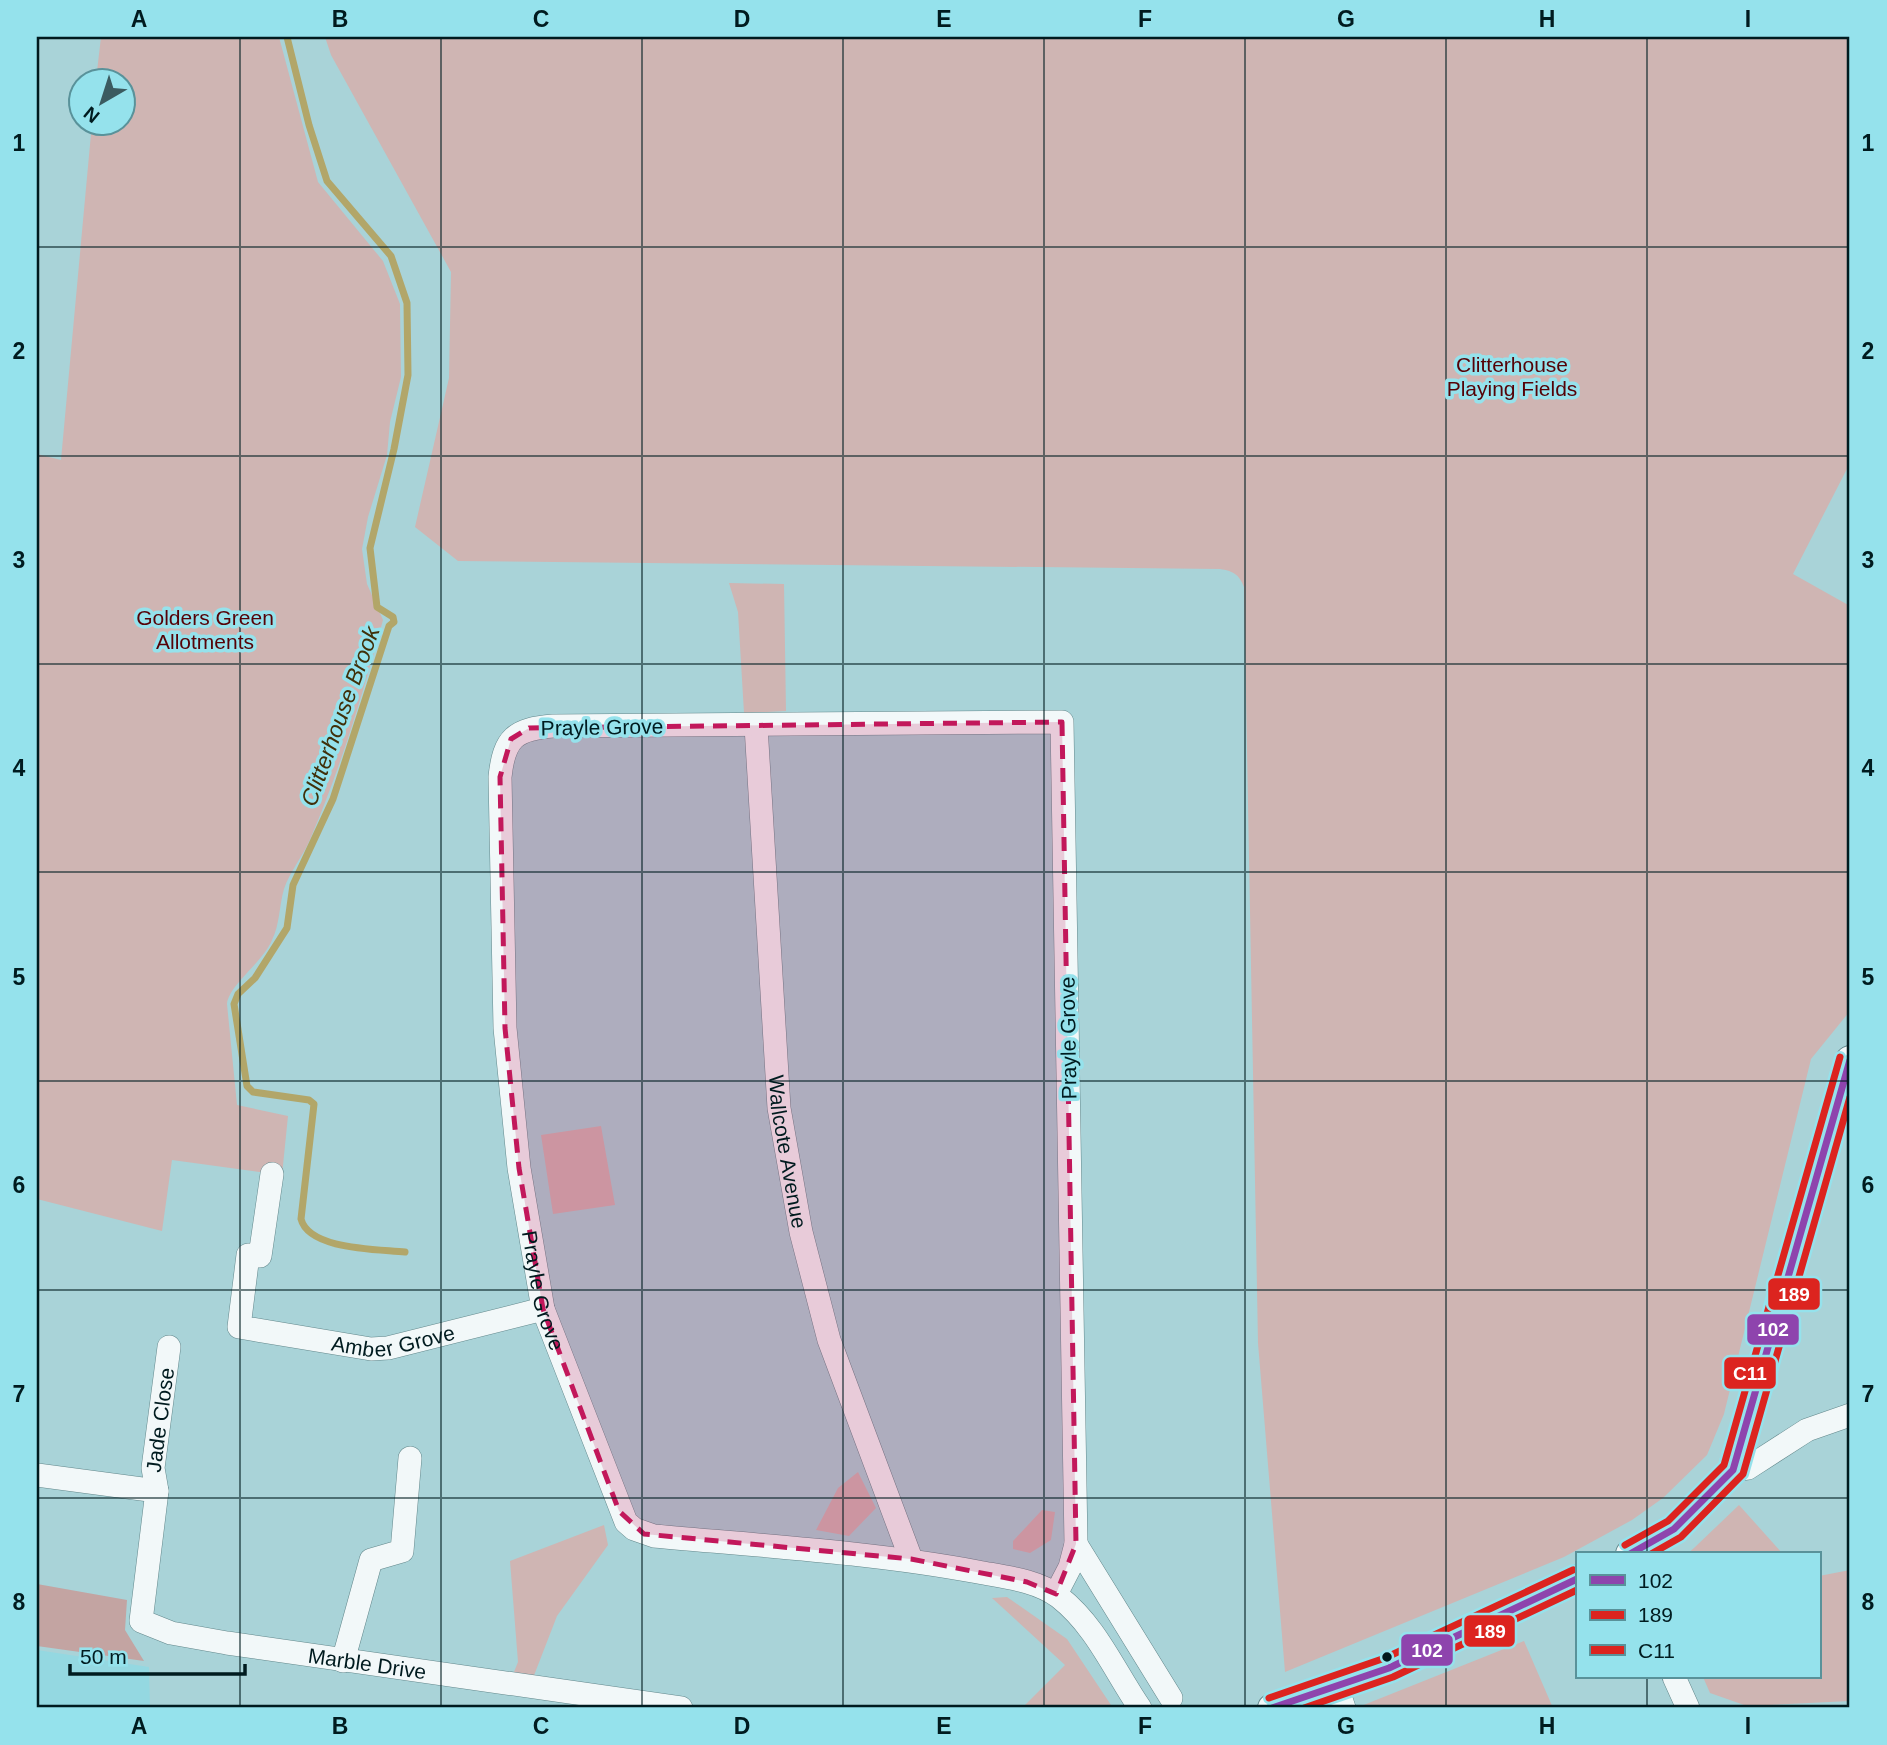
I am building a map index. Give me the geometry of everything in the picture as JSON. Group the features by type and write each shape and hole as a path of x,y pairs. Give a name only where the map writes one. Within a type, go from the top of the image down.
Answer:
{"street":[{"name":"Prayle Grove","path":"1056,1594 1070,1567 1076,1544 1062,722 529,728 511,739 502,758 505,1028 519,1168 543,1308 619,1511 634,1529 654,1536 911,1559 1027,1582 1056,1594 1097,1637 1140,1708"},
{"name":"Wallcote Avenue","path":"756,726 779,1108 801,1232 829,1340 911,1559"},
{"path":"1634,1552 1674,1529 1733,1470 1850,1060"},
{"name":"Amber Grove","path":"272,1174 260,1256 248,1255 239,1327 371,1349 388,1348 543,1308"},
{"name":"Jade Close","path":"157,1492 153,1468 169,1347"},
{"path":"1733,1470 1748,1468 1807,1430 1850,1415"},
{"path":"342,1661 371,1560 402,1551 410,1458"},
{"path":"37,1475 157,1492"},
{"name":"Marble Drive","path":"157,1492 141,1621 171,1633 342,1661 681,1708"},
{"path":"1076,1544 1171,1698"},
{"path":"1272,1708 1340,1698 1389,1668 1576,1579"},
{"path":"1674,1678 1688,1708"}],"highlighted area":[{"path":"1062,722 1076,1544 1056,1594 1027,1582 911,1559 644,1534 619,1511 543,1309 519,1168 505,1028 500,777 511,739 529,728"}],"shaded area":[{"path":"37,1584 127,1600 125,1630 144,1661 37,1646"},
{"path":"37,1650 149,1667 150,1708 37,1708"}],"green space":[{"name":"Golders Green Allotments","path":"101,37 279,37 318,182 383,261 400,304 401,377 390,422 387,455 368,517 362,549 367,584 383,620 342,757 308,844 284,889 275,934 268,948 234,989 227,1004 237,1105 288,1116 282,1175 172,1160 162,1231 37,1199 37,454 61,460 91,136 136,136 136,66 98,66"},
{"name":"Clitterhouse Playing Fields","path":"325,37 1850,37 1850,463 1793,574 1850,606 1850,1011 1811,1059 1724,1414 1707,1455 1663,1498 1632,1520 1564,1557 1285,1672 1258,1343 1244,587 1240,579 1232,572 1220,569 458,561 415,527 449,378 451,272 331,55"},
{"path":"729,583 784,584 786,711 744,713 738,612"},
{"path":"601,1126 615,1205 553,1214 541,1135"},
{"path":"858,1472 876,1508 849,1536 816,1530 838,1488"},
{"path":"1739,1505 1781,1552 1689,1552"},
{"path":"1042,1510 1055,1512 1051,1540 1030,1553 1013,1549 1013,1541"},
{"path":"604,1525 608,1545 557,1616 533,1678 512,1677 518,1662 510,1561"},
{"path":"1850,1570 1850,1701 1747,1706 1710,1693 1703,1678 1820,1678 1820,1576"},
{"path":"1007,1597 1067,1639 1113,1708 1022,1708 1065,1665 992,1598"},
{"path":"1524,1641 1553,1708 1356,1708"}],"waterway":[{"name":"Clitterhouse Brook","path":"287,37 309,125 327,181 391,256 407,303 408,375 394,449 370,548 377,607 393,617 394,622 389,626 333,799 293,885 287,928 255,978 238,994 234,1004 247,1086 253,1092 309,1100 314,1104 301,1219 307,1229 317,1237 346,1246 405,1252"}],"transit line":[{"name":"C11","path":"1625,1545 1668,1521 1724,1465 1840,1057"},
{"name":"102","path":"1634,1552 1674,1529 1733,1470 1850,1060"},
{"name":"189","path":"1655,1552 1681,1537 1743,1474 1850,1097"},
{"name":"C11","path":"1269,1698 1385,1658 1573,1570"},
{"name":"102","path":"1272,1708 1389,1668 1576,1579"},
{"name":"189","path":"1304,1708 1393,1677 1576,1590"}]}
